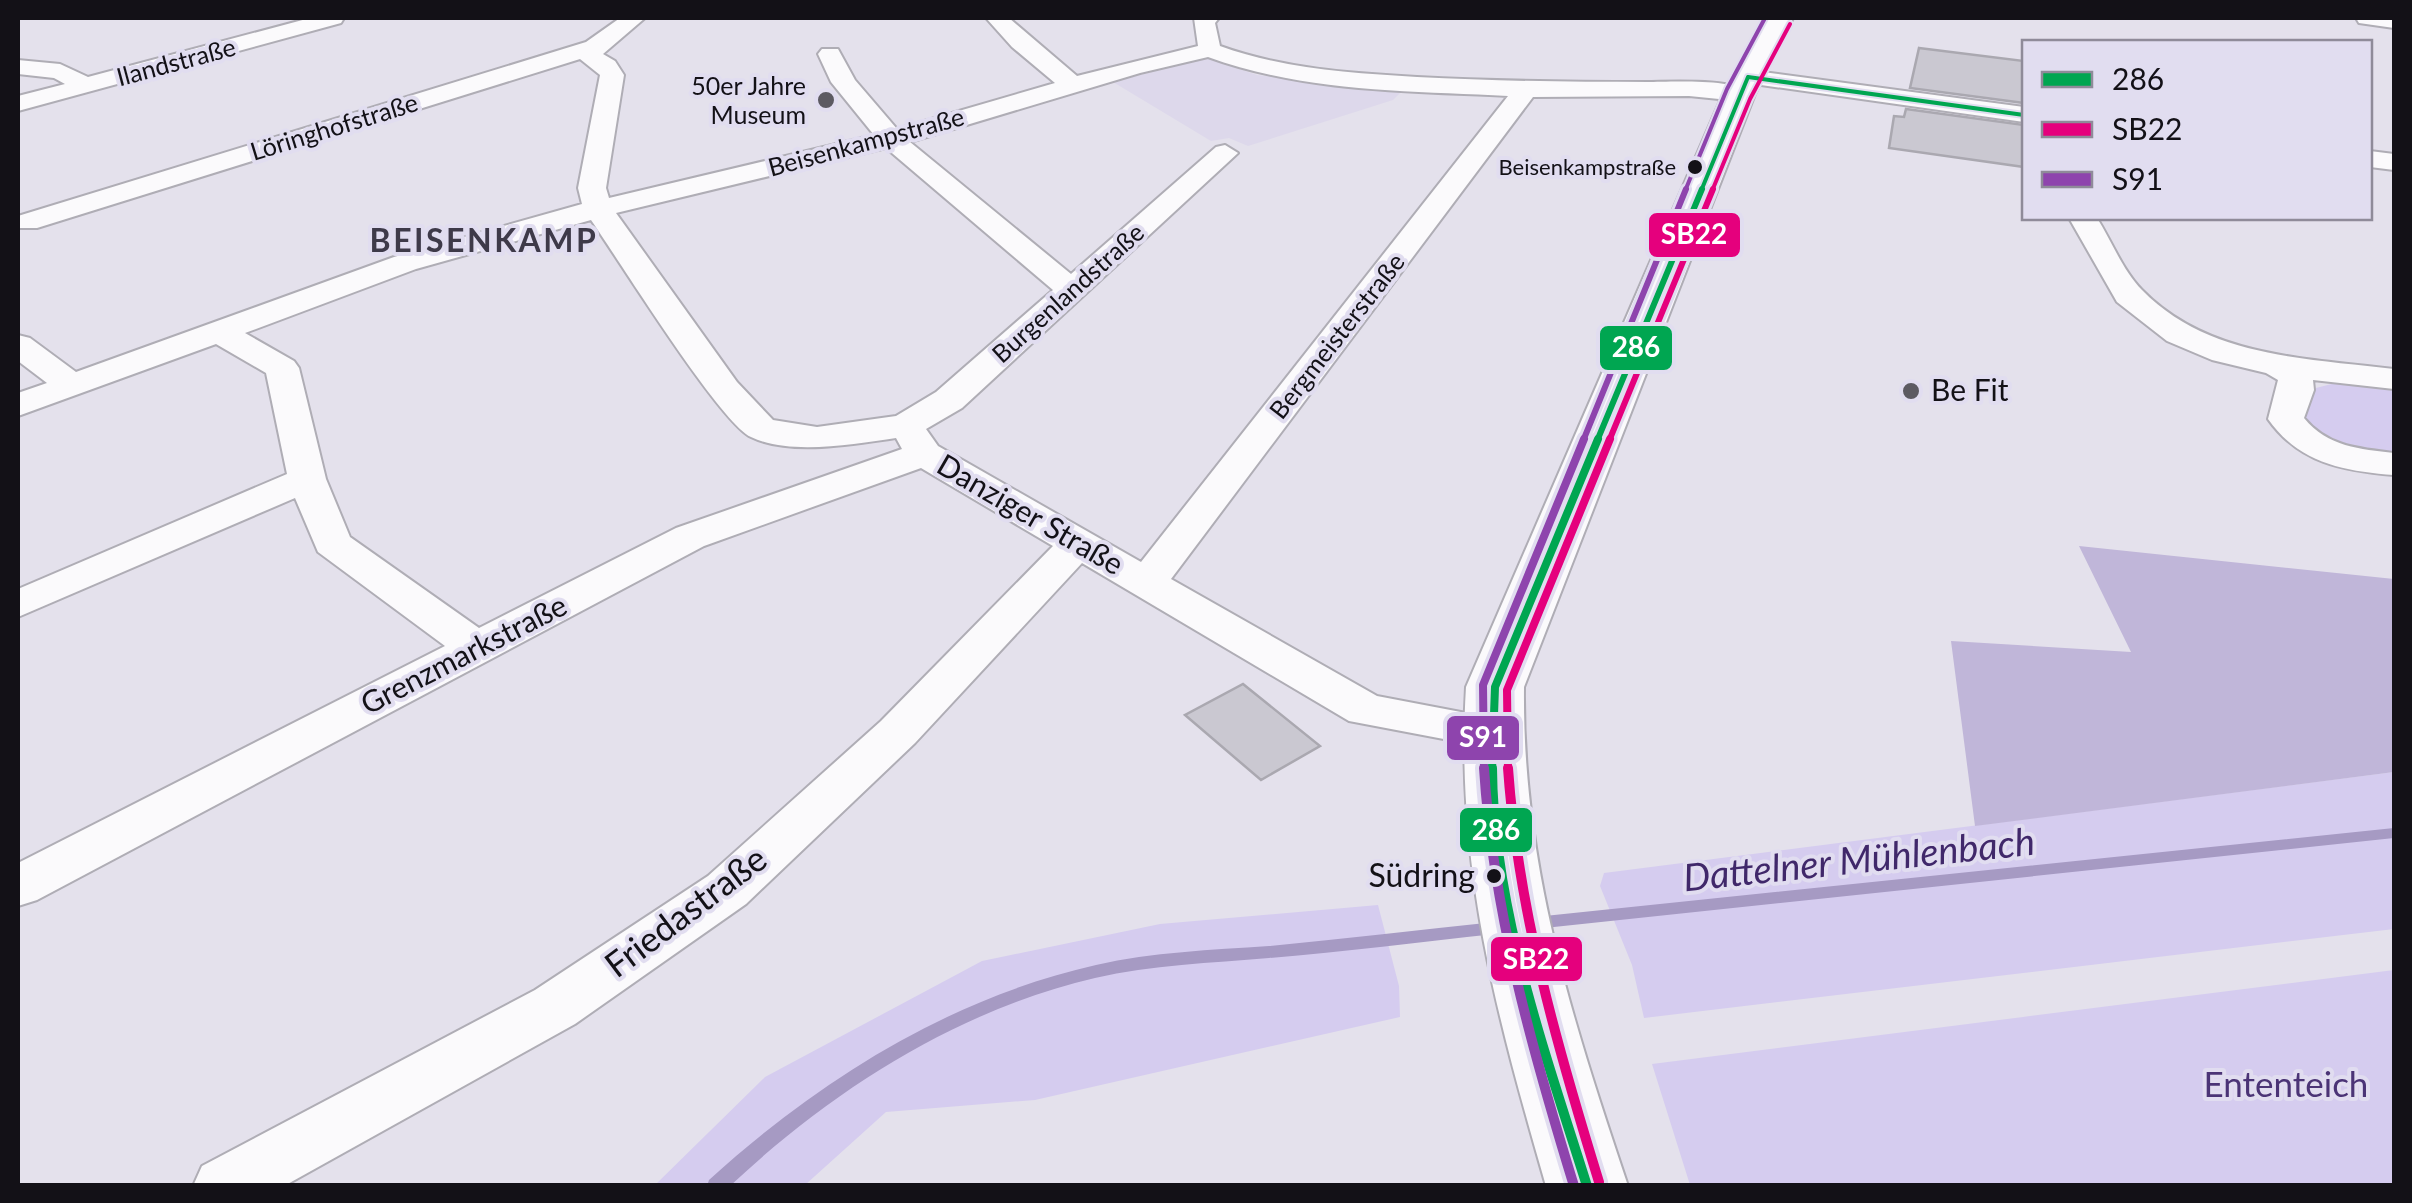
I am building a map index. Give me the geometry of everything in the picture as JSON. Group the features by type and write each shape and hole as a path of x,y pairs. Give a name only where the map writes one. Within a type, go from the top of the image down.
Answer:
{"main road":[{"path":"1587,1186 1544,1050 1508,893 1492,786 1495,687 1744,86 1779,18"}],"street":[{"name":"Ilandstraße","path":"18,104 333,18"},
{"name":"Löringhofstraße","path":"21,226 594,47 634,18"},
{"path":"997,18 1073,85"},
{"path":"1208,18 1203,20 1210,50 1257,68 1350,80 1526,90 1744,86 2022,115"},
{"path":"2367,18 2394,22"},
{"path":"594,47 590,56 607,66 612,76 592,188 598,209 726,388 761,429 817,438 915,440"},
{"name":"Beisenkampstraße","path":"18,405 405,263 598,209 891,139 1073,85 1210,50"},
{"path":"830,54 836,72 891,139 1072,290"},
{"path":"18,67 60,71 86,86"},
{"name":"Bergmeisterstraße","path":"1148,581 1526,90"},
{"name":"Burgenlandstraße","path":"915,440 950,400 1225,153"},
{"path":"2084,220 2128,296 2179,334 2224,352 2277,365 2394,379"},
{"path":"219,332 282,368 306,479 332,543 477,648"},
{"path":"18,345 72,385"},
{"path":"2277,365 2295,376 2296,390 2286,419 2298,438 2332,456 2394,464"},
{"name":"Danziger Straße","path":"915,440 1078,544 1148,581 1365,710 1491,732"},
{"name":"Grenzmarkstraße","path":"18,886 690,537 915,440"},
{"path":"18,604 306,479"},
{"name":"Friedastraße","path":"224,1186 556,1008 726,890 898,732 1078,544"}],"shaded area":[{"path":"1206,58 1257,75 1402,91 1393,100 1248,146 1229,138 1211,141 1113,82"},
{"path":"2079,546 2394,579 2394,772 1975,826 1951,641 2131,652"}],"green space":[{"path":"2343,381 2394,385 2394,456 2358,452 2307,428 2301,412 2316,388"},
{"path":"2394,772 2394,929 1644,1018 1632,965 1600,886 1604,873"},
{"path":"1378,905 1399,986 1400,1017 1035,1100 886,1112 805,1185 655,1185 765,1077 982,961 1160,924"},
{"name":"Ententeich","path":"2394,970 2394,1185 1690,1185 1652,1064"}],"building":[{"path":"1919,48 2022,61 2022,103 1910,88"},
{"path":"1906,109 2022,125 2022,167 1889,148 1894,116 1904,117"},
{"path":"1243,684 1320,746 1261,780 1185,715"}],"waterway":[{"name":"Dattelner Mühlenbach","path":"1535,923 2394,833"},
{"path":"716,1186 754,1151 837,1088 928,1035 1024,993 1073,977 1145,962 1495,928"}],"transit line":[{"name":"S91","path":"1574,1186 1506,939 1487,815 1482,751 1483,685 1727,89 1765,18"},
{"name":"SB22","path":"1599,1182 1546,1000 1520,879 1507,754 1507,690 1750,99 1790,24"},
{"name":"286","path":"1748,77 2022,115"},
{"name":"286","path":"1587,1186 1528,988 1505,885 1492,786 1495,687 1748,77"}],"place":[{"name":"50er Jahre Museum","path":"826,100"},
{"name":"Beisenkampstraße","path":"1695,167"},
{"name":"Be Fit","path":"1911,391"},
{"name":"Südring","path":"1494,876"}],"district":[{"name":"BEISENKAMP","path":"484,241"}]}
